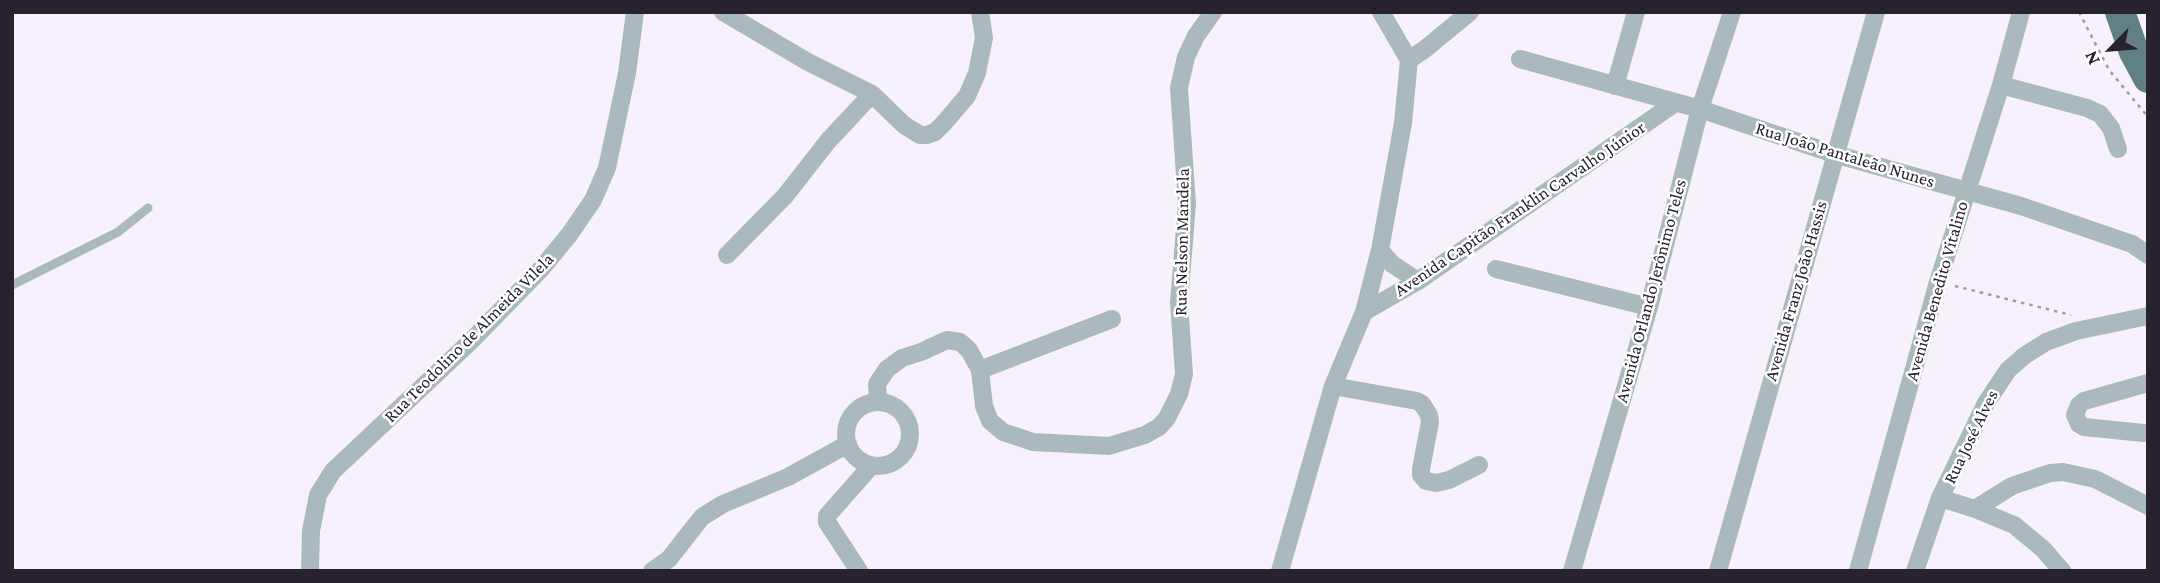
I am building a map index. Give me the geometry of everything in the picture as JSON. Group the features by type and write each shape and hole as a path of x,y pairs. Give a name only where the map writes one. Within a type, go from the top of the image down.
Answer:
{"highway":[{"path":"2120,12 2134,52 2148,78"}],"street":[{"name":"Rua Teodolino de Almeida Vilela","path":"310,571 311,531 318,495 333,471 471,341 541,269 593,200 607,168 635,12"},
{"path":"723,12 808,62 872,94 904,125 920,135 935,132 967,96 977,73 984,38 980,12"},
{"name":"Rua Nelson Mandela","path":"980,370 984,406 995,427 1032,442 1109,446 1145,435 1159,427 1167,418 1179,394 1184,374 1179,302 1187,204 1179,88 1186,57 1196,36 1213,12"},
{"path":"1381,12 1409,60 1469,12"},
{"path":"1615,86 1636,12"},
{"name":"Avenida Orlando Jerônimo Teles","path":"1572,571 1649,307 1700,109 1732,12"},
{"name":"Avenida Franz João Hassis","path":"1718,571 1876,12"},
{"name":"Avenida Benedito Vitalino","path":"1858,571 1938,282 2001,85 2021,12"},
{"name":"Rua João Pantaleão Nunes","path":"1520,59 1700,109 1834,154 2088,227 2132,244 2148,255"},
{"name":"Avenida Capitão Franklin Carvalho Júnior","path":"1280,571 1333,386 1364,312 1380,250 1403,123 1409,60"},
{"path":"2001,85 2087,108 2100,114 2111,128 2118,149"},
{"path":"727,255 785,195 828,141 872,94"},
{"name":"Avenida Capitão Franklin Carvalho Júnior","path":"1364,312 1418,281 1675,103"},
{"path":"1380,250 1392,264 1418,281"},
{"path":"1496,269 1649,307"},
{"name":"Rua José Alves","path":"1915,571 1940,498 1986,403 2008,370 2046,342 2076,331 2148,316"},
{"path":"878,402 877,384 887,369 902,358 947,340 965,345 980,370 1112,319"},
{"path":"2144,433 2084,427 2079,424 2075,415 2078,405 2084,401 2148,383"},
{"path":"1333,386 1422,404 1430,422 1421,469 1421,475 1426,481 1436,483 1449,480 1479,465"},
{"path":"878,402 891,405 902,413 910,438 905,451 896,461 884,466 870,466 853,454 846,433 849,421 856,411 878,402"},
{"path":"652,571 669,559 702,517 788,477 848,444"},
{"path":"859,571 827,522 827,516 870,466"},
{"path":"1975,509 2011,486 2050,473 2063,472 2095,479 2148,506"},
{"path":"1940,498 2014,525 2028,534 2062,571"}],"lane":[{"path":"12,285 118,232 148,208"}],"path":[{"path":"2079,12 2109,70 2148,117"},
{"path":"1938,282 2108,324"}]}
